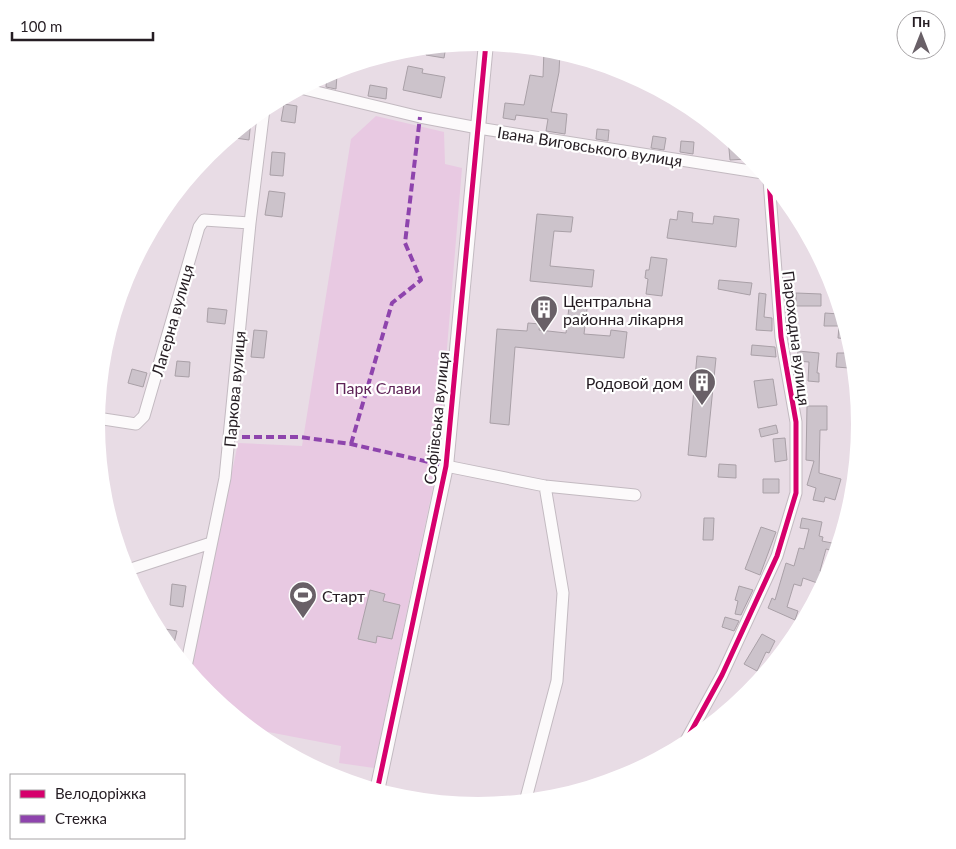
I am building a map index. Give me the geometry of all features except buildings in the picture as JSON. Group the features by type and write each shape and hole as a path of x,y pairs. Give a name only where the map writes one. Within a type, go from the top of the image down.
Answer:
{"street":[{"name":"Софіївська вулиця","path":"378,784 446,466 485,51"},
{"name":"Івана Виговського вулиця","path":"311,91 420,117 478,128 752,171"},
{"name":"Паркова вулиця","path":"188,659 225,478 250,223 263,120"},
{"name":"Пароходна вулиця","path":"692,730 722,675 776,556 796,493 796,422 781,337 770,192"},
{"name":"Лагерна вулиця","path":"105,419 136,424 144,416 199,227 204,220 250,223"},
{"path":"446,466 545,486 635,495"},
{"path":"527,795 556,681 563,593 545,486"},
{"path":"133,568 211,542"}],"green space":[{"name":"Парк Слави","path":"376,116 444,132 445,164 462,168 437,468 374,768 339,763 341,746 266,731 232,705 192,664 238,443 302,446 351,139"}],"marked path":[{"path":"351,444 392,303 421,280 405,243 420,117"},
{"path":"230,437 300,437 351,444 446,466"}],"cycle path":[{"path":"378,784 446,466 485,51"},
{"path":"692,730 722,675 777,556 796,493 796,422 781,337 770,192"}],"place":[{"name":"Центральна районна лікарня","path":"544,333"},
{"name":"Родовой дом","path":"702,406"},
{"name":"Старт","path":"303,619"}]}
